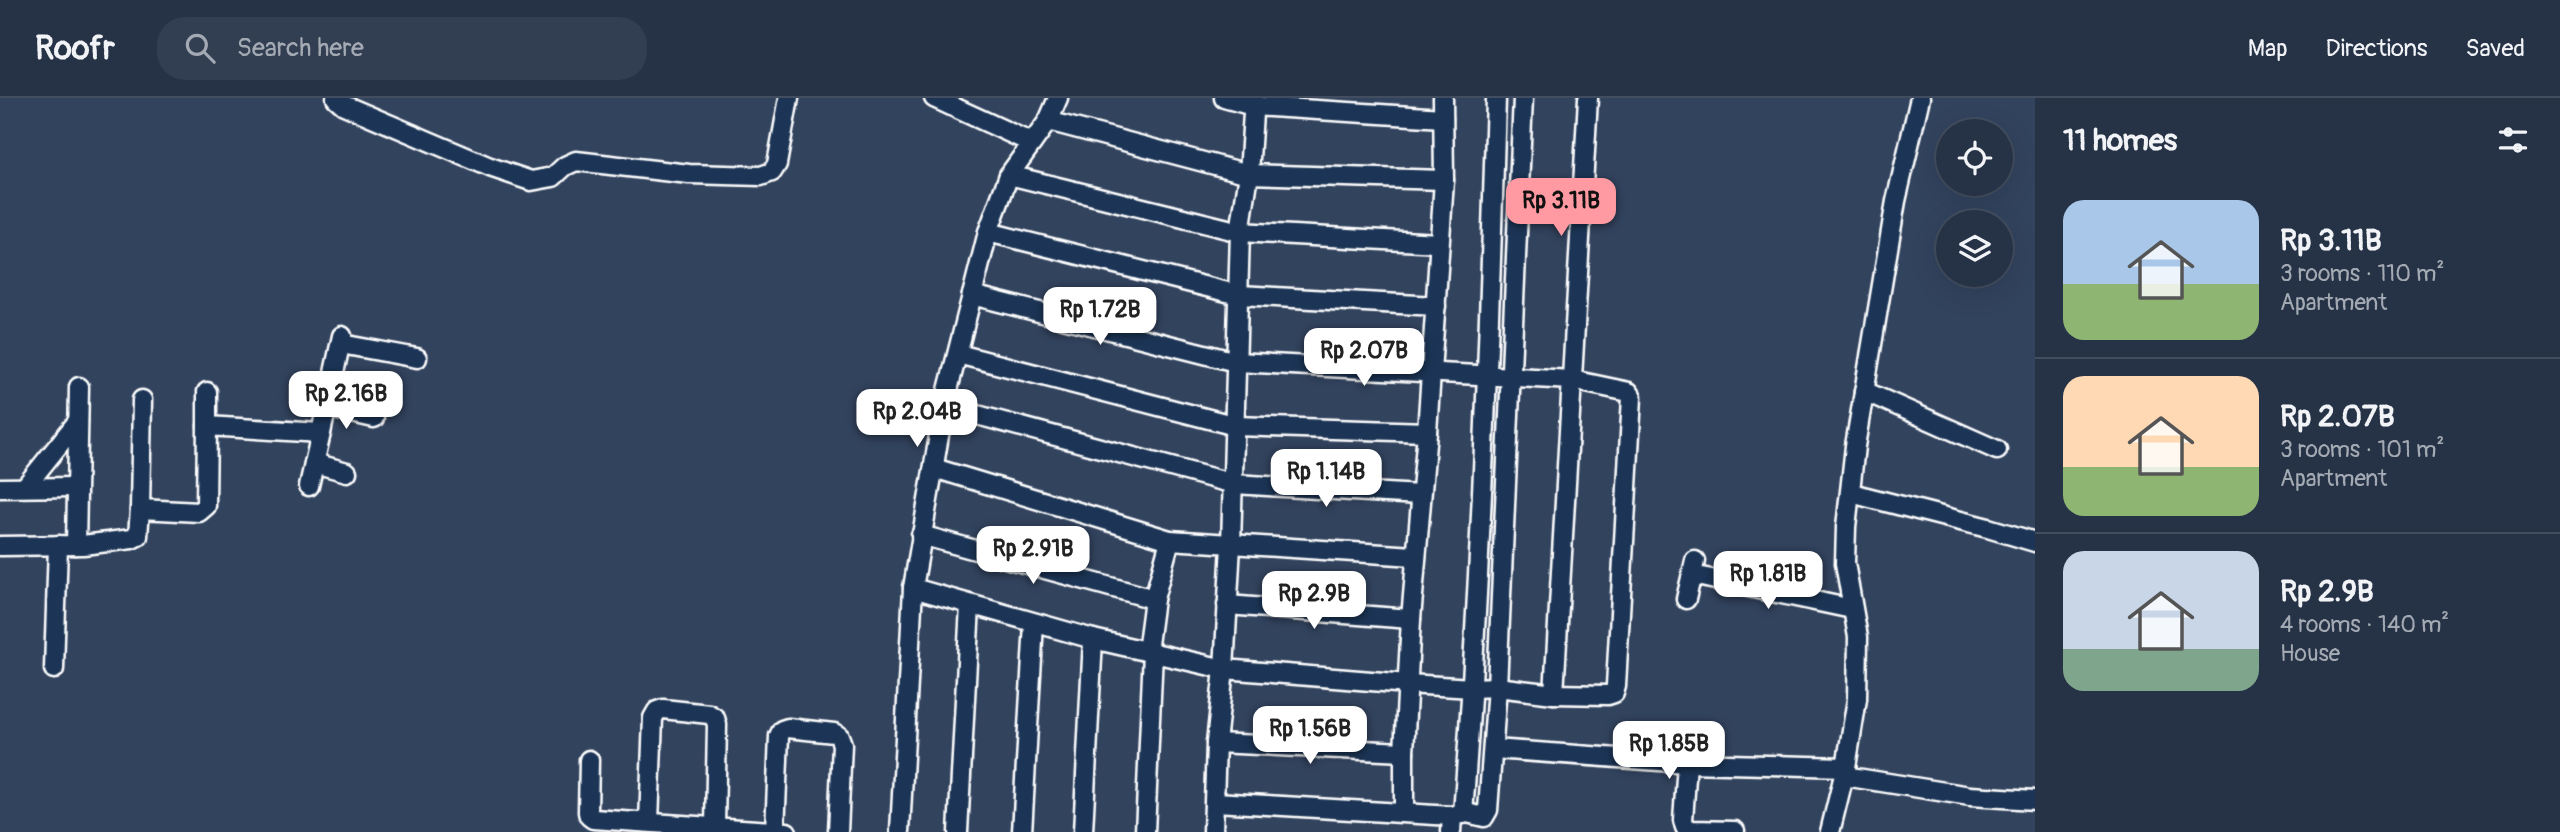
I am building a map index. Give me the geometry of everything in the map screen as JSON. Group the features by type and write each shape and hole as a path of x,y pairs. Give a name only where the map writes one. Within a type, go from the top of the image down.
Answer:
{"street":[{"path":"336,98 344,105 490,167 531,181 553,177 565,166 576,161 689,174 761,176 772,172 776,164 789,98"},
{"path":"934,98 1032,143"},
{"path":"900,832 913,588 944,406 988,232 1009,175 1048,121 1058,98"},
{"path":"1224,98 1443,118"},
{"path":"1405,812 1404,752 1410,619 1427,432 1444,180 1443,98"},
{"path":"1215,802 1405,812 1464,818 1489,810 1496,687 1500,375 1496,98"},
{"path":"1464,818 1523,98"},
{"path":"1554,694 1588,98"},
{"path":"1830,832 1845,772 1857,699 1858,637 1845,563 1846,527 1864,391 1896,201 1920,98"},
{"path":"1213,832 1216,743 1224,669 1234,484 1240,232 1249,174 1253,102"},
{"path":"1048,121 1249,174 1444,180"},
{"path":"1009,175 1240,232 1439,243"},
{"path":"988,232 1239,295 1436,306"},
{"path":"913,588 1093,639 1224,669 1408,684 1496,687 1554,694 1608,695 1614,693 1616,686 1632,397 1623,390 1572,380 1237,362 972,295"},
{"path":"309,485 341,340 417,358"},
{"path":"958,354 1236,426 1427,432"},
{"path":"54,669 76,487 79,387"},
{"path":"1864,391 1997,450"},
{"path":"140,509 199,512 206,506 206,392"},
{"path":"0,545 67,545 132,539 138,536 142,400"},
{"path":"944,406 1234,484 1420,495"},
{"path":"326,407 374,418"},
{"path":"25,487 78,421"},
{"path":"207,426 320,433"},
{"path":"314,463 347,472"},
{"path":"934,468 1170,540 1415,556"},
{"path":"0,488 76,487"},
{"path":"1851,493 2035,542"},
{"path":"921,535 1154,599"},
{"path":"1145,832 1154,599 1170,540"},
{"path":"1686,599 1693,568 1852,609"},
{"path":"958,832 970,605"},
{"path":"1227,606 1410,619"},
{"path":"1023,832 1034,623"},
{"path":"1083,832 1093,639"},
{"path":"649,822 653,718 657,711 663,709 709,714 715,718 715,826"},
{"path":"589,760 589,816 604,826 649,822 781,832 779,736 782,730 788,728 834,733 839,736 842,744 838,832"},
{"path":"1216,743 1404,752"},
{"path":"1494,749 1845,772 1970,796 2035,800"},
{"path":"1687,763 1683,820 1685,827 1692,830 1735,831"}]}
